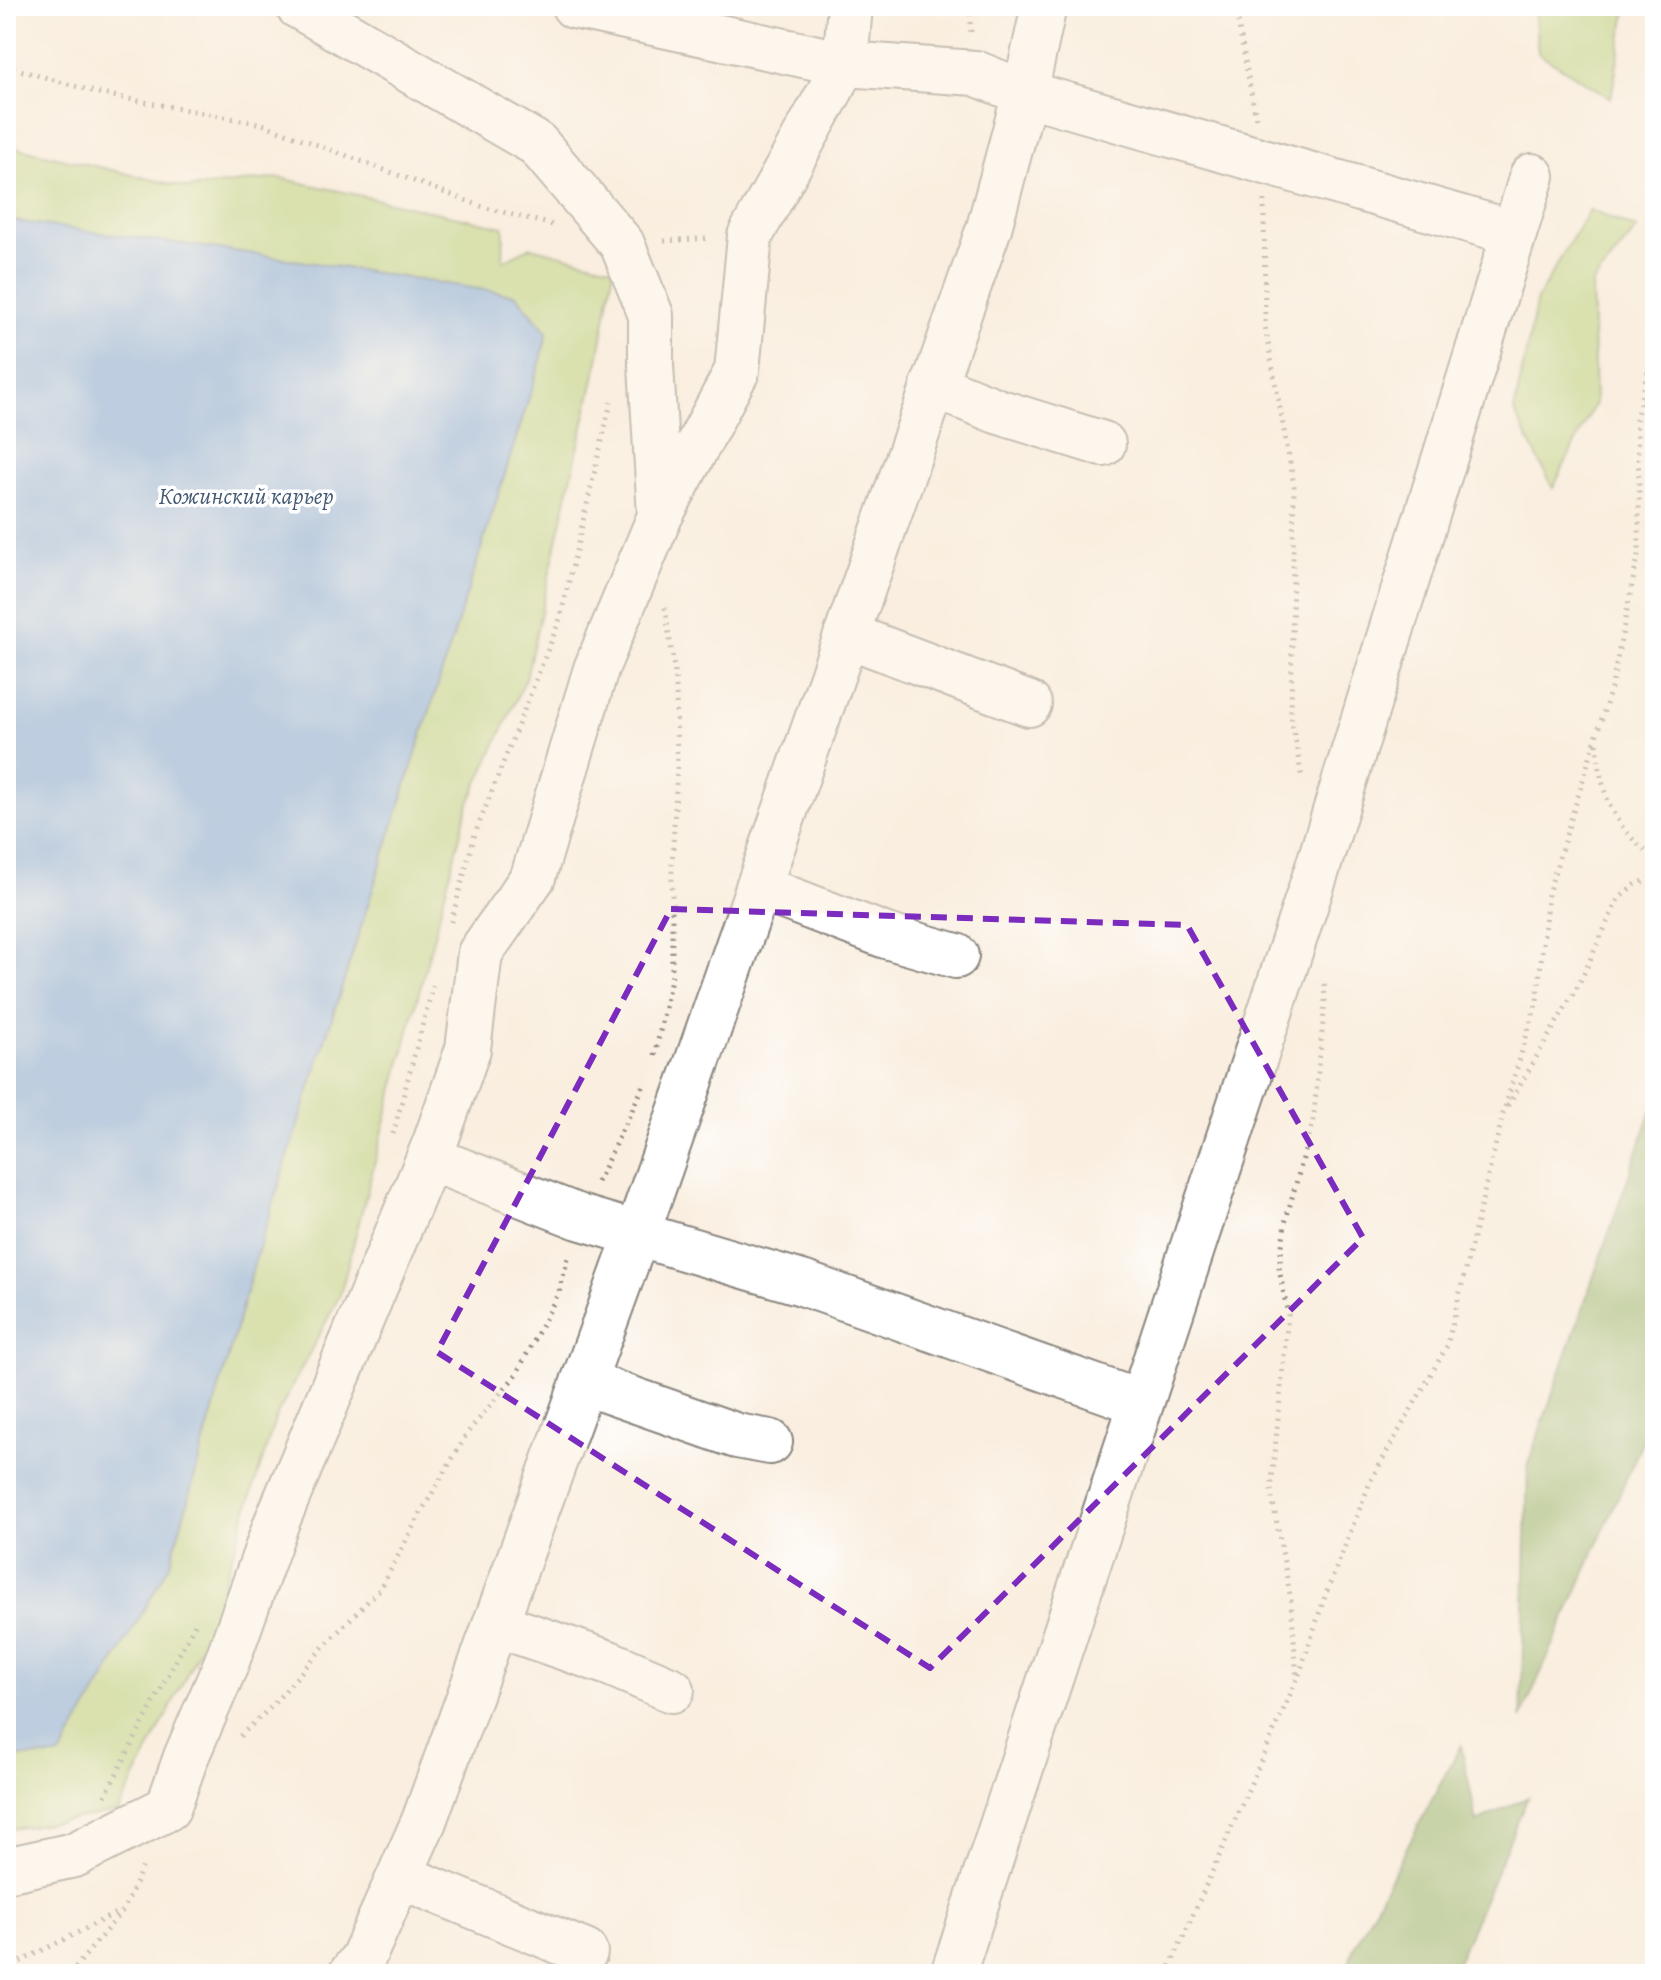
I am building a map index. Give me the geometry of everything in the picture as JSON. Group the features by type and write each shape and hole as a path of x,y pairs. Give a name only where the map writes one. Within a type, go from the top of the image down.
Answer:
{"lane":[{"path":"298,6 537,144 622,244 651,315 660,516"},
{"path":"574,6 662,15 845,64 975,73 1025,93 1514,233"},
{"path":"6,1870 74,1855 168,1808 226,1664 410,1150 468,1049 480,953 533,877 596,669 660,516 737,371 750,236 845,64 850,6"},
{"path":"351,1974 363,1958 424,1821 637,1234 989,228 1025,93 1044,6"},
{"path":"953,1974 1317,870 1532,176"},
{"path":"933,385 997,411 1103,444"},
{"path":"847,635 1029,704"},
{"path":"758,887 886,936 956,956"},
{"path":"410,1150 579,1217 802,1283 1141,1403"},
{"path":"583,1382 737,1436 770,1442"},
{"path":"495,1624 609,1663 672,1690"},
{"path":"400,1876 585,1952"}],"path":[{"path":"6,66 102,94 262,124 486,208 562,228"},
{"path":"622,244 750,236"},
{"path":"1297,1679 1324,1599 1371,1480 1447,1346 1503,1114 1537,1001 1548,894 1612,685 1639,550 1636,418 1649,367 1655,356"},
{"path":"450,926 475,834 560,619 611,402"},
{"path":"1596,738 1599,775 1607,801 1626,832 1655,858"},
{"path":"1503,1114 1579,984 1618,899 1635,885 1655,876"},
{"path":"410,1150 437,973"},
{"path":"104,1799 200,1615"},
{"path":"70,1974 124,1909 143,1866"},
{"path":"6,1969 124,1909"}],"highlighted area":[{"path":"671,909 1187,925 1363,1238 930,1668 437,1352"}],"green space":[{"path":"1534,6 1627,6 1611,98 1538,53"},
{"path":"6,145 188,188 280,178 504,227 503,261 531,247 614,268 598,361 526,678 468,805 340,1295 276,1417 209,1630 118,1812 6,1830 6,1757 60,1756 170,1564 256,1257 541,360 547,332 516,295 262,255 6,220"},
{"path":"1589,210 1637,229 1592,284 1595,403 1553,488 1514,411 1537,299"},
{"path":"1655,1101 1655,1413 1521,1718 1528,1464"},
{"path":"1461,1745 1477,1822 1528,1797 1452,1974 1346,1974 1354,1947"}],"water":[{"name":"Кожинский карьер","path":"6,220 262,255 516,295 547,332 541,360 256,1257 170,1564 60,1756 6,1757"}]}
